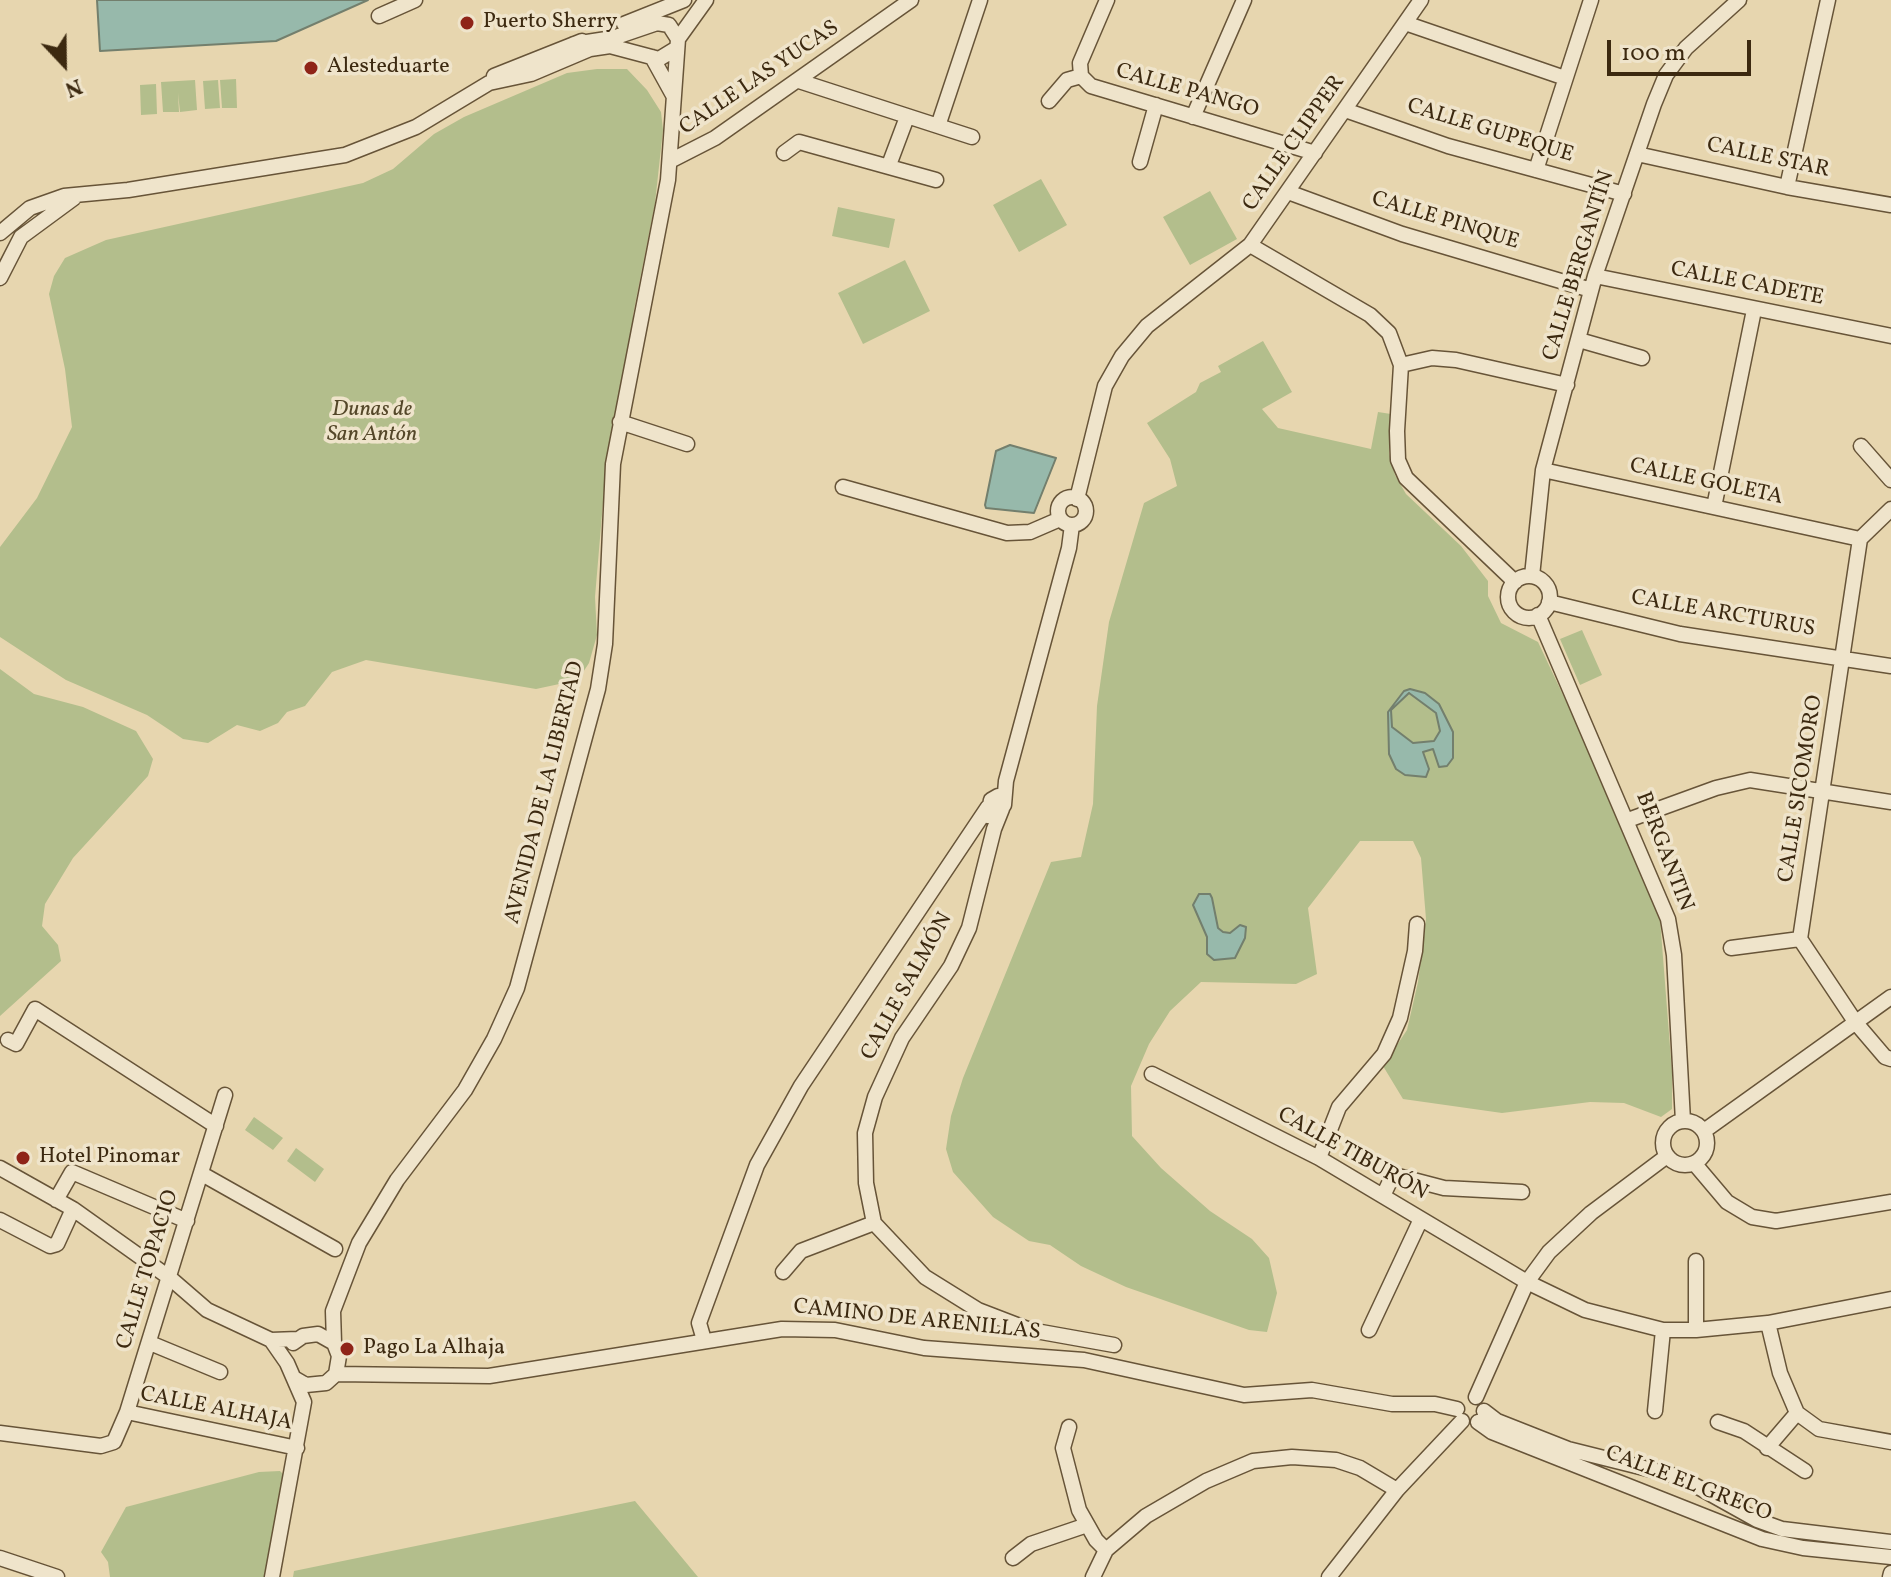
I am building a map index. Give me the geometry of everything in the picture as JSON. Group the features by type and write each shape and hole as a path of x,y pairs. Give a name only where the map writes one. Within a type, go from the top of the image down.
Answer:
{"street":[{"path":"379,16 415,0"},
{"path":"0,233 42,202 345,155 416,127 497,74 684,0"},
{"path":"574,44 613,38 654,24 698,0"},
{"path":"464,96 489,83 531,74 598,47 666,58 706,0"},
{"name":"CALLE LAS YUCAS","path":"670,161 696,150 911,0"},
{"path":"938,126 980,0"},
{"name":"CALLE PANGO","path":"1107,0 1080,63 1081,76 1091,86 1315,153"},
{"path":"1193,117 1244,0"},
{"name":"CALLE CLIPPER","path":"1421,0 1250,245 1370,315 1389,333 1401,365 1398,460 1406,478 1515,582"},
{"path":"1536,170 1591,0"},
{"name":"CALLE BERGANTÍN","path":"1532,576 1543,470 1593,283 1637,154 1666,75 1686,48 1739,0"},
{"path":"1787,187 1828,0"},
{"path":"1405,23 1565,78"},
{"path":"654,24 669,25 677,44"},
{"path":"654,24 642,44 673,95"},
{"name":"AVENIDA DE LA LIBERTAD","path":"334,1343 333,1311 353,1257 376,1211 479,1066 507,1013 528,954 598,689 606,634 610,491 620,422 670,161 677,44"},
{"path":"1049,101 1067,80 1081,76"},
{"path":"799,81 972,137"},
{"path":"1140,162 1156,105"},
{"name":"CALLE GUPEQUE","path":"1345,110 1448,146 1624,194"},
{"path":"889,165 907,117"},
{"path":"784,153 799,142 936,180"},
{"name":"CALLE STAR","path":"1637,154 1787,187 1891,205"},
{"name":"CALLE PINQUE","path":"1288,192 1402,234 1593,283"},
{"path":"0,278 21,237 78,196"},
{"path":"0,245 20,217"},
{"path":"1077,499 1105,386 1122,356 1147,326 1250,245"},
{"name":"CALLE CADETE","path":"1593,283 1891,336"},
{"path":"1714,507 1754,310"},
{"path":"1579,340 1642,358"},
{"path":"1401,365 1432,358 1456,360 1567,385"},
{"path":"620,422 687,444"},
{"path":"1861,446 1891,480"},
{"name":"CALLE GOLETA","path":"1543,470 1860,539"},
{"path":"704,1340 699,1323 757,1165 801,1086 991,812 1006,781 1069,548 1066,522 1058,509 1063,501 1077,499 1084,505 1085,514 1081,522 1066,522 1030,532 1007,533 843,487"},
{"path":"1860,539 1891,509"},
{"name":"CALLE SICOMORO","path":"1800,939 1825,791 1860,539"},
{"path":"1532,576 1548,589 1549,602 1538,615 1520,615 1511,606 1509,593 1515,582 1532,576"},
{"name":"CALLE ARCTURUS","path":"1549,602 1680,634 1891,666"},
{"name":"BERGANTIN","path":"1538,615 1668,919 1674,955 1683,1121"},
{"path":"1628,820 1716,788 1750,780 1891,802"},
{"name":"CALLE SALMÓN","path":"874,1223 866,1183 865,1133 875,1097 902,1038 951,966 969,928 991,812"},
{"path":"1319,1158 1339,1107 1384,1054 1400,1018 1415,951 1417,924"},
{"path":"1731,948 1800,939 1856,1023 1885,1057 1891,1059"},
{"path":"1704,1131 1891,997"},
{"path":"8,1040 16,1044 35,1009 216,1126"},
{"name":"CALLE TIBURÓN","path":"1152,1074 1319,1158 1527,1282 1585,1310 1663,1330 1696,1330 1768,1323 1891,1299"},
{"name":"CALLE TOPACIO","path":"127,1412 225,1095"},
{"path":"1691,1121 1704,1131 1705,1153 1694,1163 1679,1165 1667,1156 1663,1138 1674,1123 1691,1121"},
{"path":"1667,1156 1591,1213 1549,1252 1527,1282 1476,1397 1481,1417 1568,1449 1680,1477 1757,1520 1782,1529 1891,1542"},
{"path":"1694,1163 1727,1202 1752,1217 1776,1221 1891,1202"},
{"path":"0,1168 73,1209 170,1278 207,1310 271,1340 287,1363 304,1402 272,1577"},
{"path":"56,1200 72,1172 187,1221"},
{"path":"202,1174 335,1249"},
{"path":"1383,1196 1391,1179 1398,1176 1444,1188 1522,1192"},
{"path":"0,1220 50,1246 57,1244 73,1209"},
{"path":"1369,1330 1421,1219"},
{"path":"783,1272 801,1251 874,1223 925,1277 978,1310 1030,1330 1114,1345"},
{"path":"1696,1261 1696,1330"},
{"name":"AVENIDA DE LA LIBERTAD","path":"303,1336 333,1311"},
{"path":"1768,1323 1780,1373 1797,1413 1819,1429 1891,1442"},
{"name":"CAMINO DE ARENILLAS","path":"342,1369 406,1377 489,1376 782,1329 835,1330 924,1348 1084,1360 1244,1395 1312,1390 1392,1404 1435,1404 1459,1415 1481,1417"},
{"path":"1655,1411 1663,1330"},
{"path":"287,1363 289,1350 303,1336"},
{"path":"271,1340 327,1337 334,1343 342,1369 304,1402"},
{"path":"150,1343 220,1372"},
{"path":"294,1378 306,1385 320,1385"},
{"path":"1329,1577 1459,1415 1463,1398 1476,1397"},
{"name":"CALLE ALHAJA","path":"0,1433 101,1446 114,1442 127,1412 297,1448"},
{"path":"1767,1448 1797,1413"},
{"name":"CALLE EL GRECO","path":"1481,1417 1492,1432 1762,1539 1803,1548 1891,1557"},
{"path":"1718,1422 1744,1431 1805,1471"},
{"path":"1069,1427 1063,1448 1079,1510 1106,1550"},
{"path":"1093,1577 1106,1550 1146,1516 1206,1481 1253,1461 1292,1457 1336,1460 1360,1468 1397,1490"},
{"path":"1013,1558 1031,1544 1087,1525"},
{"path":"0,1558 57,1577"}],"green space":[{"name":"Dunas de San Antón","path":"627,69 647,90 661,112 663,130 655,203 633,315 634,335 605,479 595,597 597,635 589,663 578,680 536,689 366,660 332,672 305,706 287,712 278,723 260,731 237,725 208,743 183,739 147,715 66,680 0,637 0,547 37,498 72,427 65,369 49,294 54,276 65,258 106,240 363,183 393,169 434,134 464,117 567,73"},
{"path":"236,79 237,108 222,108 220,80"},
{"path":"195,80 197,110 180,112 178,93 179,112 163,112 161,82"},
{"path":"218,80 220,108 205,109 203,81"},
{"path":"156,84 157,114 141,115 140,85"},
{"path":"1041,179 1067,225 1019,252 993,205"},
{"path":"1210,191 1237,239 1190,265 1163,217"},
{"path":"838,207 895,219 889,248 832,236"},
{"path":"905,260 930,311 863,344 838,293"},
{"path":"1263,341 1292,392 1262,409 1278,428 1371,449 1378,412 1391,414 1389,453 1395,475 1406,494 1461,546 1488,581 1488,596 1501,623 1538,642 1598,769 1660,919 1672,1072 1672,1109 1661,1117 1624,1103 1590,1102 1502,1113 1403,1099 1383,1066 1407,1030 1418,982 1426,919 1421,858 1413,841 1360,841 1308,908 1317,974 1296,984 1201,982 1170,1011 1149,1044 1131,1086 1132,1136 1161,1168 1210,1211 1252,1239 1269,1258 1277,1293 1267,1332 1249,1330 1126,1287 1081,1266 1050,1245 1029,1241 993,1217 953,1172 946,1149 951,1116 963,1078 1051,862 1081,857 1093,804 1097,706 1109,622 1144,503 1177,486 1170,459 1147,423 1196,392 1200,383 1221,372 1218,366"},
{"path":"1582,630 1602,675 1580,685 1560,639"},
{"path":"0,669 34,694 83,707 136,731 153,759 148,776 73,858 45,904 42,926 58,945 61,961 0,1016"},
{"path":"254,1117 283,1138 273,1150 245,1130"},
{"path":"296,1148 324,1169 315,1182 287,1161"},
{"path":"280,1471 285,1476 267,1577 110,1577 108,1562 101,1552 126,1507 259,1472"},
{"path":"635,1501 698,1577 293,1577 294,1571"}],"shaded area":[{"path":"97,0 368,0 276,41 100,51"},
{"path":"1010,445 1056,458 1034,513 986,508 996,451"},
{"path":"1410,689 1425,693 1439,704 1453,732 1453,758 1447,766 1439,767 1433,749 1423,752 1429,769 1426,777 1405,775 1396,769 1389,754 1388,712 1404,691","holes":["1409,693 1436,713 1440,731 1434,741 1413,743 1392,727 1391,710"]},
{"path":"1199,894 1210,894 1218,928 1223,932 1230,933 1240,925 1246,927 1245,938 1235,958 1214,960 1207,954 1207,937 1193,905"}],"place":[{"name":"Puerto Sherry","path":"467,23"},
{"name":"Alesteduarte","path":"311,68"},
{"name":"Hotel Pinomar","path":"23,1158"},
{"name":"Pago La Alhaja","path":"347,1349"}]}
